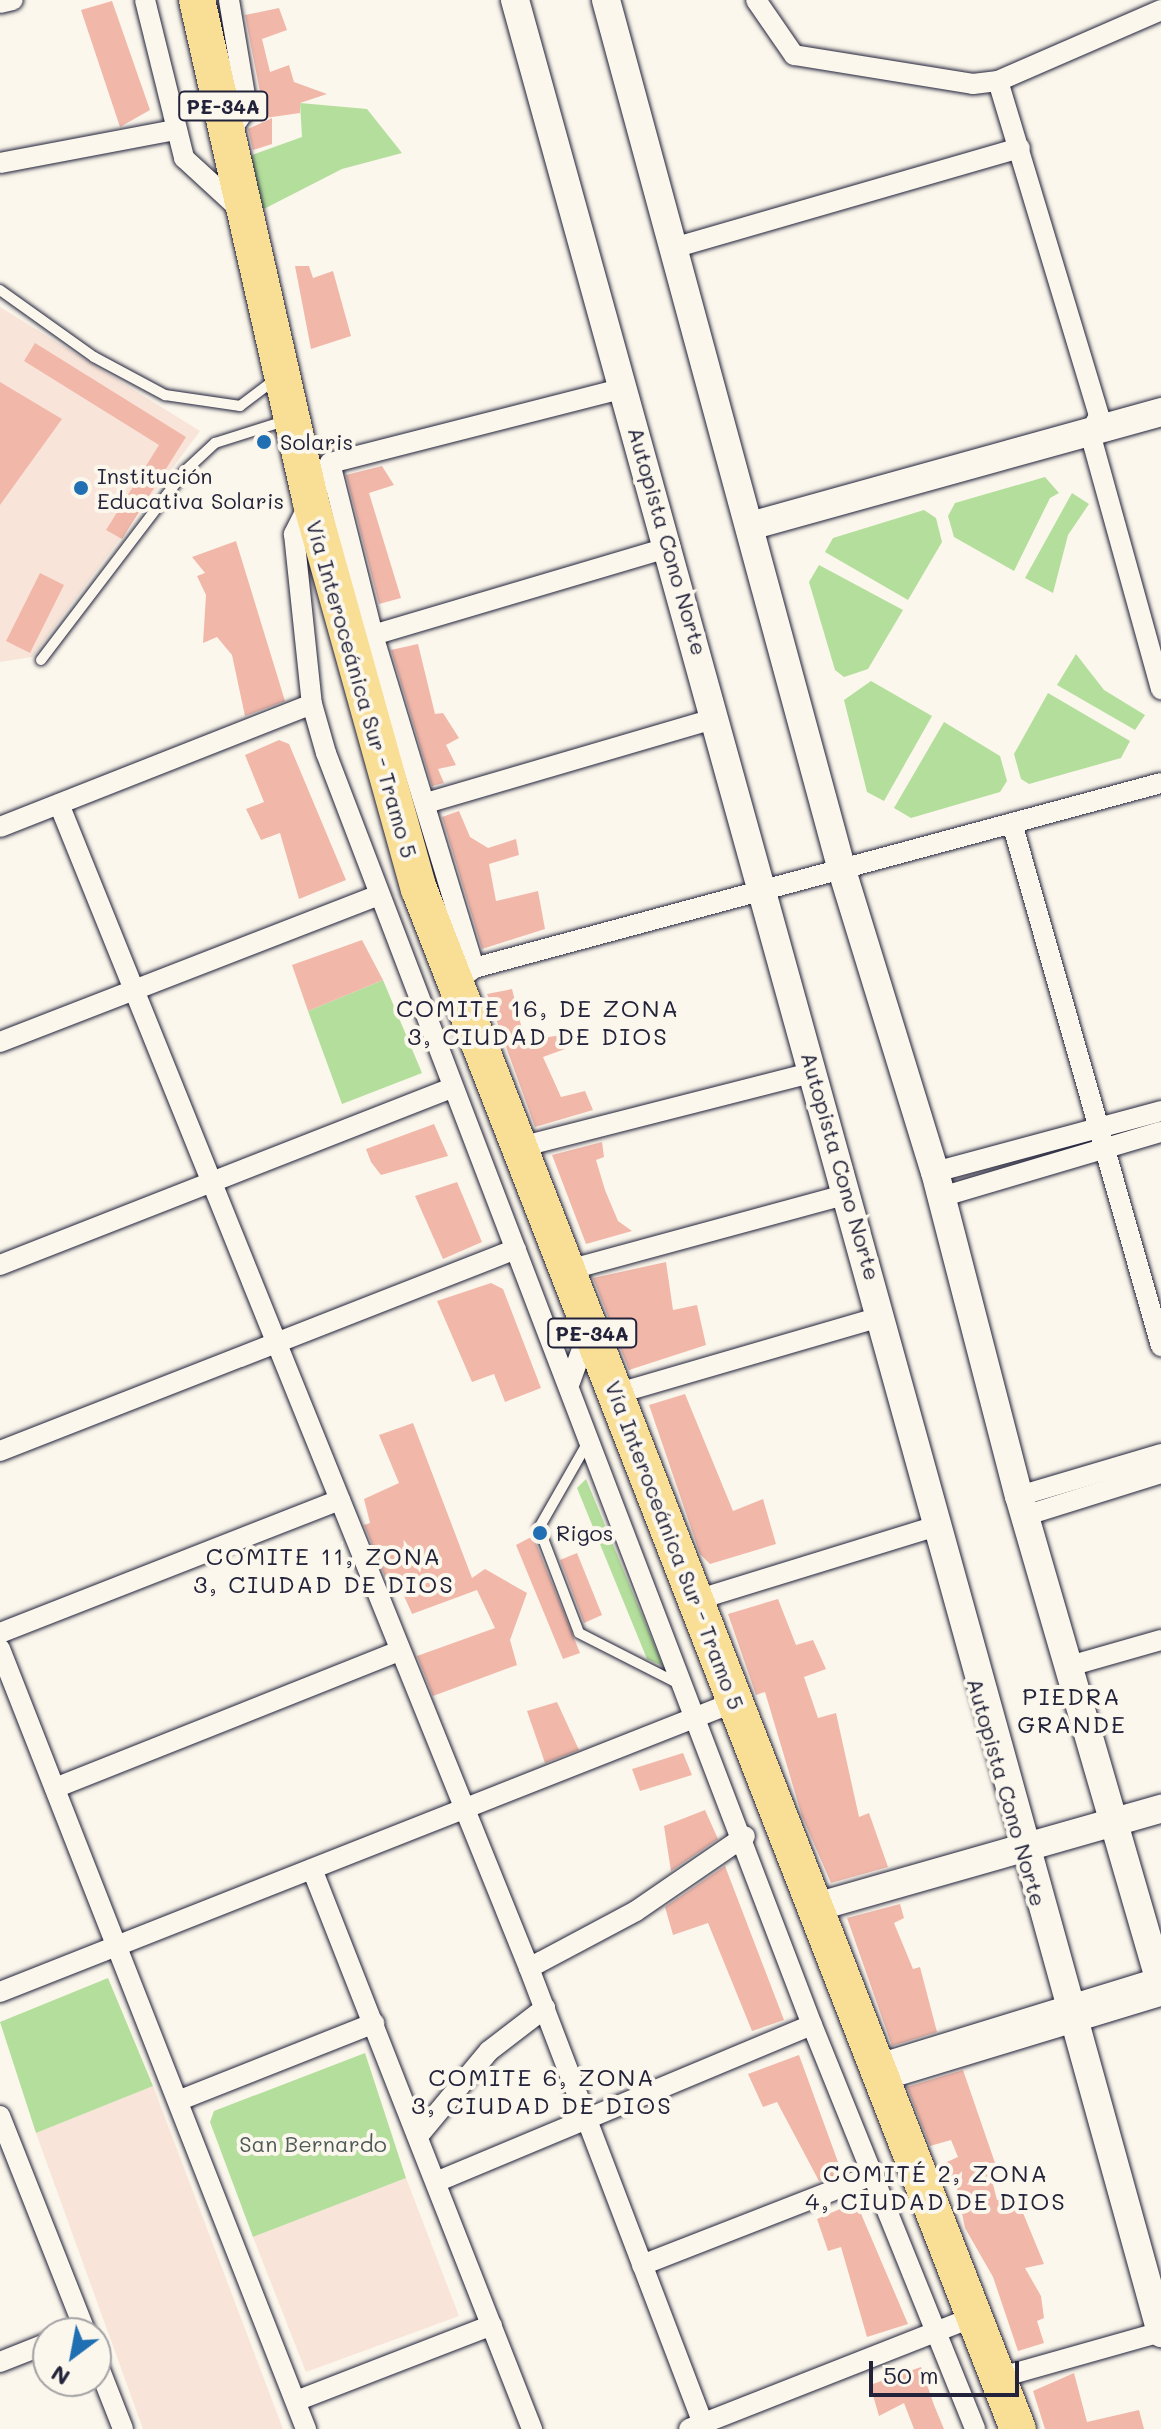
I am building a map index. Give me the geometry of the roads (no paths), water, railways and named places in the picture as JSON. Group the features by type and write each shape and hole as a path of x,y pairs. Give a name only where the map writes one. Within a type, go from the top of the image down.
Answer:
{"highway":[{"name":"Vía Interoceánica Sur - Tramo 5","path":"197,0 311,503 386,787 465,976 520,1147 1018,2429"}],"main road":[{"name":"Autopista Cono Norte","path":"515,0 767,892 883,1316 933,1527 1161,2332"},
{"path":"606,0 841,867 938,1184 1022,1506 1118,1821 1161,1984"},
{"path":"750,526 1161,412"},
{"path":"816,1907 1161,1809"}],"street":[{"path":"0,3 13,0"},
{"path":"145,0 175,130 197,176 244,213"},
{"path":"229,0 247,107 229,133"},
{"path":"756,0 775,37 819,64 908,68 973,84 998,81 1161,10"},
{"path":"998,81 1099,416 1090,433 1161,689"},
{"path":"0,163 175,130"},
{"path":"673,248 1020,148"},
{"path":"330,463 625,388"},
{"path":"330,463 294,534 312,704 377,896 398,929 452,1088 570,1382 745,1836 812,2025 975,2429"},
{"path":"330,463 373,635 426,803 465,976 767,892 841,867 1161,783"},
{"path":"373,635 670,547"},
{"path":"0,827 312,704"},
{"path":"426,803 717,718"},
{"path":"59,804 211,1183 278,1340 463,1810 545,2008 699,2427 976,2316"},
{"path":"1012,823 1161,1346"},
{"path":"0,1042 377,896"},
{"path":"520,1147 815,1072"},
{"path":"0,1265 452,1088"},
{"path":"938,1184 1103,1137 1161,1111"},
{"path":"1103,1137 1161,1132"},
{"path":"568,1270 848,1194"},
{"path":"0,1451 516,1249"},
{"path":"615,1394 883,1316"},
{"path":"570,1382 590,1327"},
{"path":"1022,1506 1161,1454"},
{"path":"1022,1506 1161,1473"},
{"path":"0,1633 340,1500"},
{"path":"696,1600 933,1527"},
{"path":"1070,1666 1161,1640"},
{"path":"0,1649 180,2100 306,2429"},
{"path":"55,1788 400,1651"},
{"path":"0,1992 737,1701"},
{"path":"529,1968 636,1911 745,1836"},
{"path":"312,1869 532,2429"},
{"path":"881,2072 1161,1984"},
{"path":"419,2135 489,2051 545,2008"},
{"path":"180,2100 374,2023"},
{"path":"436,2182 586,2116 812,2025"},
{"path":"0,2116 75,2317"},
{"path":"642,2265 873,2175"},
{"path":"296,2401 492,2325"},
{"path":"998,2378 1161,2332"},
{"path":"0,2362 32,2349"},
{"path":"110,2397 123,2429"}],"lane":[{"path":"0,290 137,383 191,402 240,406 262,394 281,369"},
{"path":"41,660 195,461 215,443 293,418"},
{"path":"591,1437 539,1528 579,1633 687,1689"}],"place":[{"name":"Solaris","path":"264,442"},
{"name":"Institución Educativa Solaris","path":"81,488"},
{"name":"Rigos","path":"540,1533"}],"district":[{"name":"COMITE 16, DE ZONA 3, CIUDAD DE DIOS","path":"538,1022"},
{"name":"COMITE 11, ZONA 3, CIUDAD DE DIOS","path":"324,1570"},
{"name":"PIEDRA GRANDE","path":"1072,1710"},
{"name":"COMITE 6, ZONA 3, CIUDAD DE DIOS","path":"542,2091"},
{"name":"COMITÉ 2, ZONA 4, CIUDAD DE DIOS","path":"936,2187"}],"park label":[{"name":"San Bernardo","path":"313,2144"}]}
